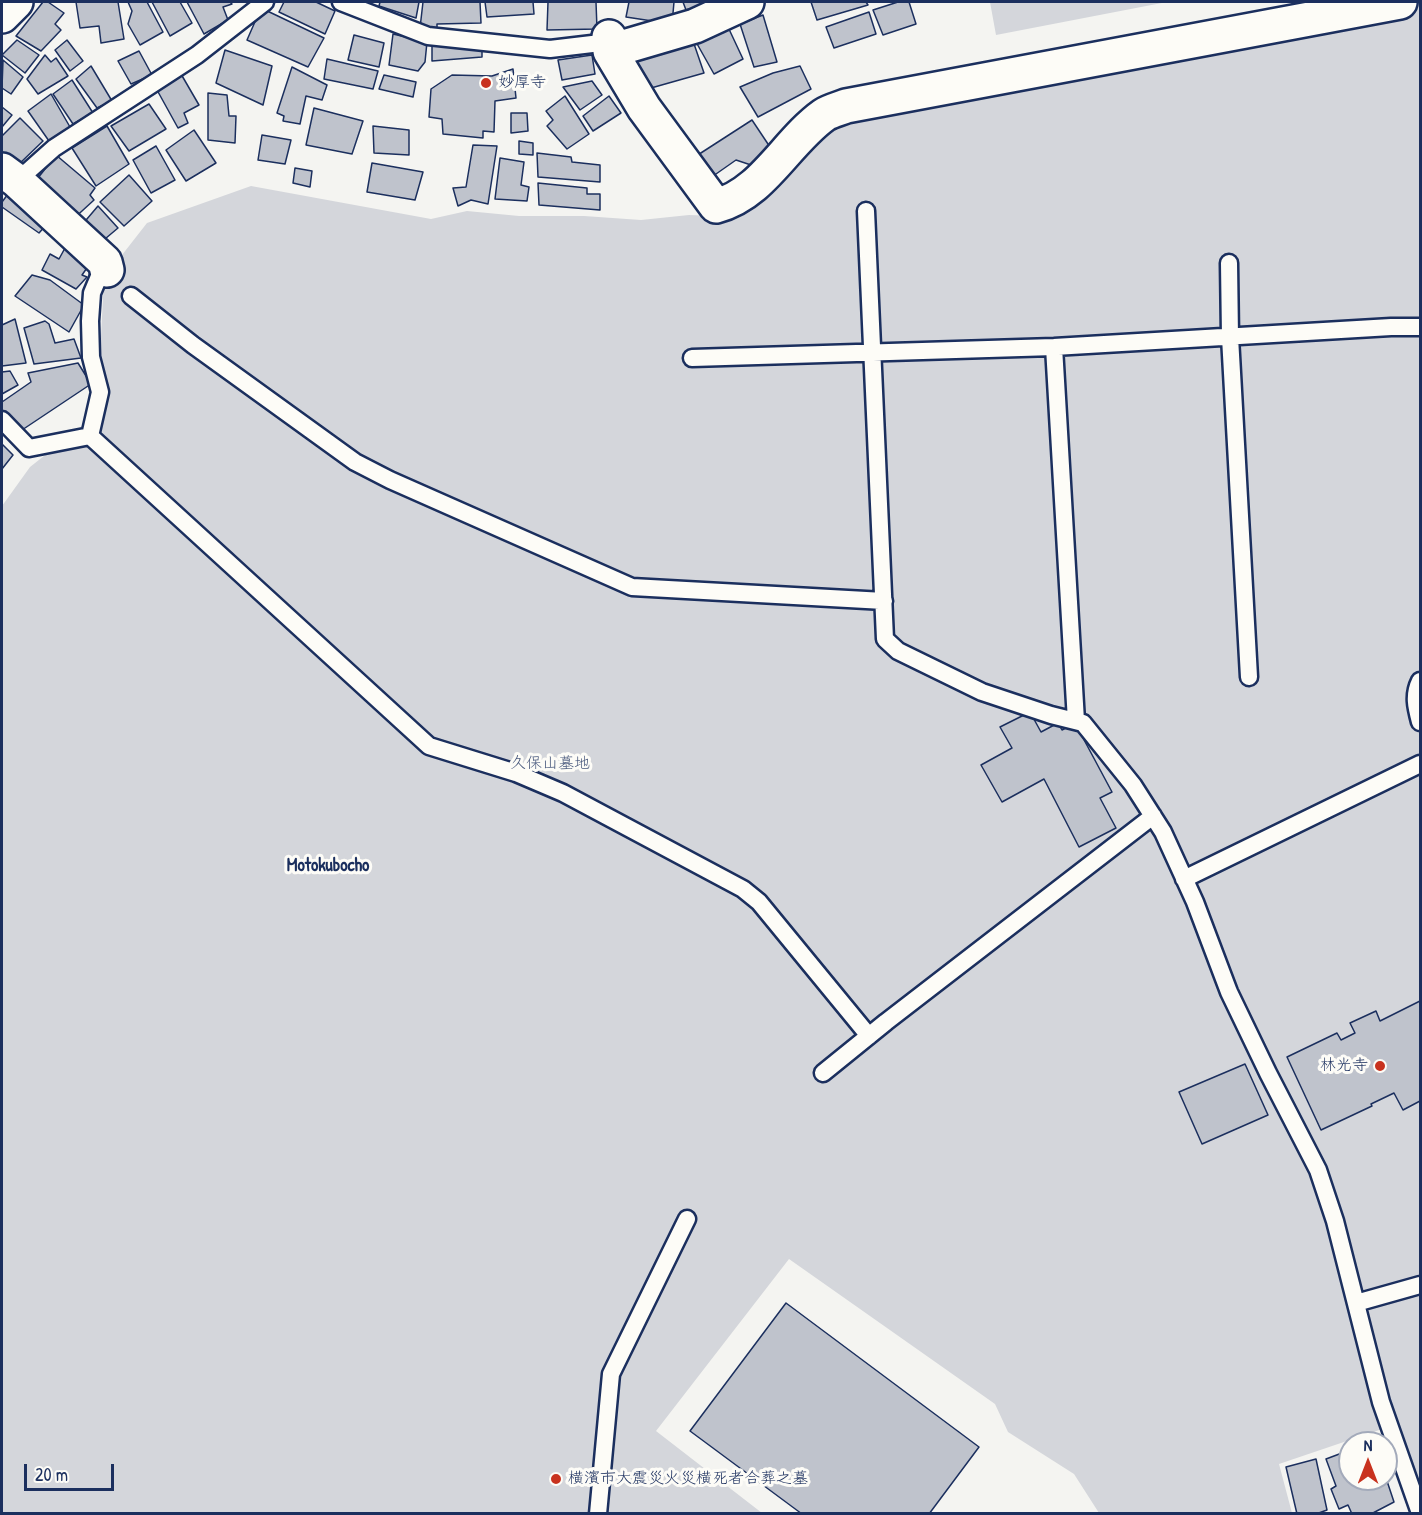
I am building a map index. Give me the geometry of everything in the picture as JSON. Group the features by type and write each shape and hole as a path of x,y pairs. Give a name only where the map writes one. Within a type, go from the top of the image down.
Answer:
{"street":[{"path":"2,16 16,2"},
{"path":"747,2 694,26 609,43 644,108 716,206 732,202 755,185 825,114 846,106 1400,2"},
{"path":"9,176 106,266"}],"lane":[{"path":"9,176 197,55 265,2"},
{"path":"341,2 428,36 550,49 609,43"},
{"path":"866,211 885,639 898,651 982,692 1083,723 1133,785 1163,832 1229,992 1318,1170 1335,1221 1381,1402 1420,1513"},
{"path":"1229,263 1230,337 1249,677"},
{"path":"90,436 100,392 91,357 92,293 106,266"},
{"path":"131,296 193,345 355,462 390,480 632,587 884,601"},
{"path":"692,358 1054,347 1420,327"},
{"path":"1054,347 1076,721"},
{"path":"2,420 29,448 90,436"},
{"path":"90,436 429,746 516,773 563,793 743,889 759,902 869,1036"},
{"path":"1420,681 1416,690 1416,704 1420,722"},
{"path":"1184,879 1420,764"},
{"path":"823,1074 1153,816"},
{"path":"598,1514 611,1374 687,1219"},
{"path":"1356,1303 1420,1285"}],"green space":[{"path":"990,2 1167,2 996,35"},
{"name":"久保山墓地","path":"1420,4 1420,1488 1397,1424 1376,1431 1338,1431 1338,1444 1279,1464 1292,1513 1099,1513 1074,1474 1008,1432 995,1404 789,1259 656,1431 762,1513 2,1513 2,506 30,467 97,414 104,278 147,223 251,186 431,219 467,211 519,216 584,216 641,220 689,215 718,216 844,119"}],"building":[{"path":"43,2 48,2 64,13 55,24 61,30 41,51 16,36"},
{"path":"76,2 118,2 124,39 101,43 99,26 80,28"},
{"path":"128,2 147,2 163,32 140,45 128,24 132,11"},
{"path":"152,2 180,2 192,23 170,36"},
{"path":"187,2 230,2 232,4 223,7 228,20 204,34"},
{"path":"284,2 316,2 335,11 325,34 279,12"},
{"path":"380,2 419,2 416,18 379,6"},
{"path":"423,2 480,2 481,23 437,24 437,31 420,28"},
{"path":"485,2 533,2 534,14 487,17"},
{"path":"548,2 596,2 597,29 547,30"},
{"path":"629,2 674,2 672,24 626,17"},
{"path":"683,2 716,2 686,10"},
{"path":"811,2 866,2 868,5 817,20"},
{"path":"898,2 909,2 916,24 883,35 873,10"},
{"path":"261,8 324,38 308,67 247,40"},
{"path":"869,12 876,34 834,48 826,27"},
{"path":"763,15 777,62 754,67 740,24"},
{"path":"728,27 743,59 714,74 696,42"},
{"path":"393,34 427,42 425,62 418,71 389,65"},
{"path":"354,35 384,43 379,67 348,60"},
{"path":"692,38 704,73 644,90 633,58"},
{"path":"17,40 39,55 25,73 2,55"},
{"path":"67,40 83,61 70,71 55,50"},
{"path":"432,41 482,48 482,57 432,61"},
{"path":"225,50 272,66 263,105 216,83"},
{"path":"139,51 152,75 131,84 118,61"},
{"path":"45,55 51,62 56,58 68,76 38,94 27,79"},
{"path":"592,55 595,74 562,80 558,60"},
{"path":"327,59 378,71 373,89 324,79"},
{"path":"3,60 23,77 11,94 2,88"},
{"path":"91,66 112,101 97,108 76,79"},
{"path":"800,66 811,89 758,117 740,87 773,73"},
{"path":"292,67 327,85 322,100 306,96 300,124 283,121 284,116 277,113"},
{"path":"513,69 516,98 495,101 494,132 483,131 483,138 443,134 442,119 429,117 431,89 452,75 492,76"},
{"path":"181,74 199,105 184,113 188,123 178,128 157,90"},
{"path":"384,75 416,82 413,97 379,89"},
{"path":"72,80 93,113 73,124 53,94"},
{"path":"592,81 602,95 580,110 563,87"},
{"path":"208,93 227,95 229,116 236,116 235,143 208,140"},
{"path":"51,94 70,127 49,141 28,111"},
{"path":"565,96 589,134 567,149 547,126 553,120 546,111"},
{"path":"609,96 621,113 593,131 583,116"},
{"path":"149,104 166,129 129,151 111,126"},
{"path":"2,107 12,115 2,127"},
{"path":"314,108 363,121 352,154 306,145"},
{"path":"511,113 527,113 528,131 511,133"},
{"path":"20,118 43,141 16,167 2,155 2,136"},
{"path":"752,120 772,150 754,166 736,160 706,181 690,160"},
{"path":"107,126 129,164 96,186 72,148"},
{"path":"373,126 409,130 409,155 374,153"},
{"path":"194,130 216,163 186,181 166,150"},
{"path":"262,135 291,140 285,164 258,160"},
{"path":"519,141 533,143 533,155 519,154"},
{"path":"473,145 497,146 488,204 471,200 458,206 453,188 466,187"},
{"path":"156,146 175,180 151,193 133,160"},
{"path":"537,153 571,157 572,162 600,165 600,182 538,177"},
{"path":"56,155 95,188 90,195 94,200 70,222 34,183"},
{"path":"500,158 524,162 521,185 529,187 527,201 495,199"},
{"path":"372,163 423,172 415,200 367,192"},
{"path":"295,168 312,171 310,187 293,183"},
{"path":"129,175 152,201 124,226 100,202"},
{"path":"538,183 587,188 587,194 600,194 600,210 539,205"},
{"path":"14,186 48,223 39,233 2,207 2,202"},
{"path":"98,206 118,228 99,244 81,226"},
{"path":"65,248 89,265 82,275 87,277 76,289 42,270 50,254 59,259"},
{"path":"32,275 50,280 84,305 69,332 15,296"},
{"path":"15,319 26,363 2,366 2,325"},
{"path":"45,321 49,324 55,343 74,339 81,358 34,364 24,328"},
{"path":"78,363 91,384 19,432 2,410 2,402 31,382 28,373"},
{"path":"10,371 18,385 2,394 2,372"},
{"path":"2,444 13,455 2,469"},
{"path":"1030,712 1041,732 1058,723 1062,730 1075,723 1112,792 1100,798 1116,828 1079,847 1044,779 1002,802 981,765 1012,748 1000,727"},
{"path":"1420,1001 1420,1101 1403,1110 1394,1093 1321,1130 1287,1057 1337,1033 1341,1040 1355,1033 1350,1023 1376,1011 1380,1021"},
{"path":"1245,1064 1268,1115 1202,1144 1179,1092"},
{"path":"786,1303 979,1447 929,1514 802,1514 690,1431"},
{"path":"1338,1454 1338,1491 1390,1491 1394,1502 1371,1514 1352,1514 1348,1505 1339,1509 1331,1489 1336,1486 1326,1459"},
{"path":"1316,1459 1327,1510 1316,1514 1297,1514 1286,1467"}],"place":[{"name":"妙厚寺","path":"486,83"},
{"name":"林光寺","path":"1380,1066"},
{"name":"横濱市大震災火災横死者合葬之墓","path":"556,1479"}],"district":[{"name":"Motokubocho","path":"328,866"}]}
